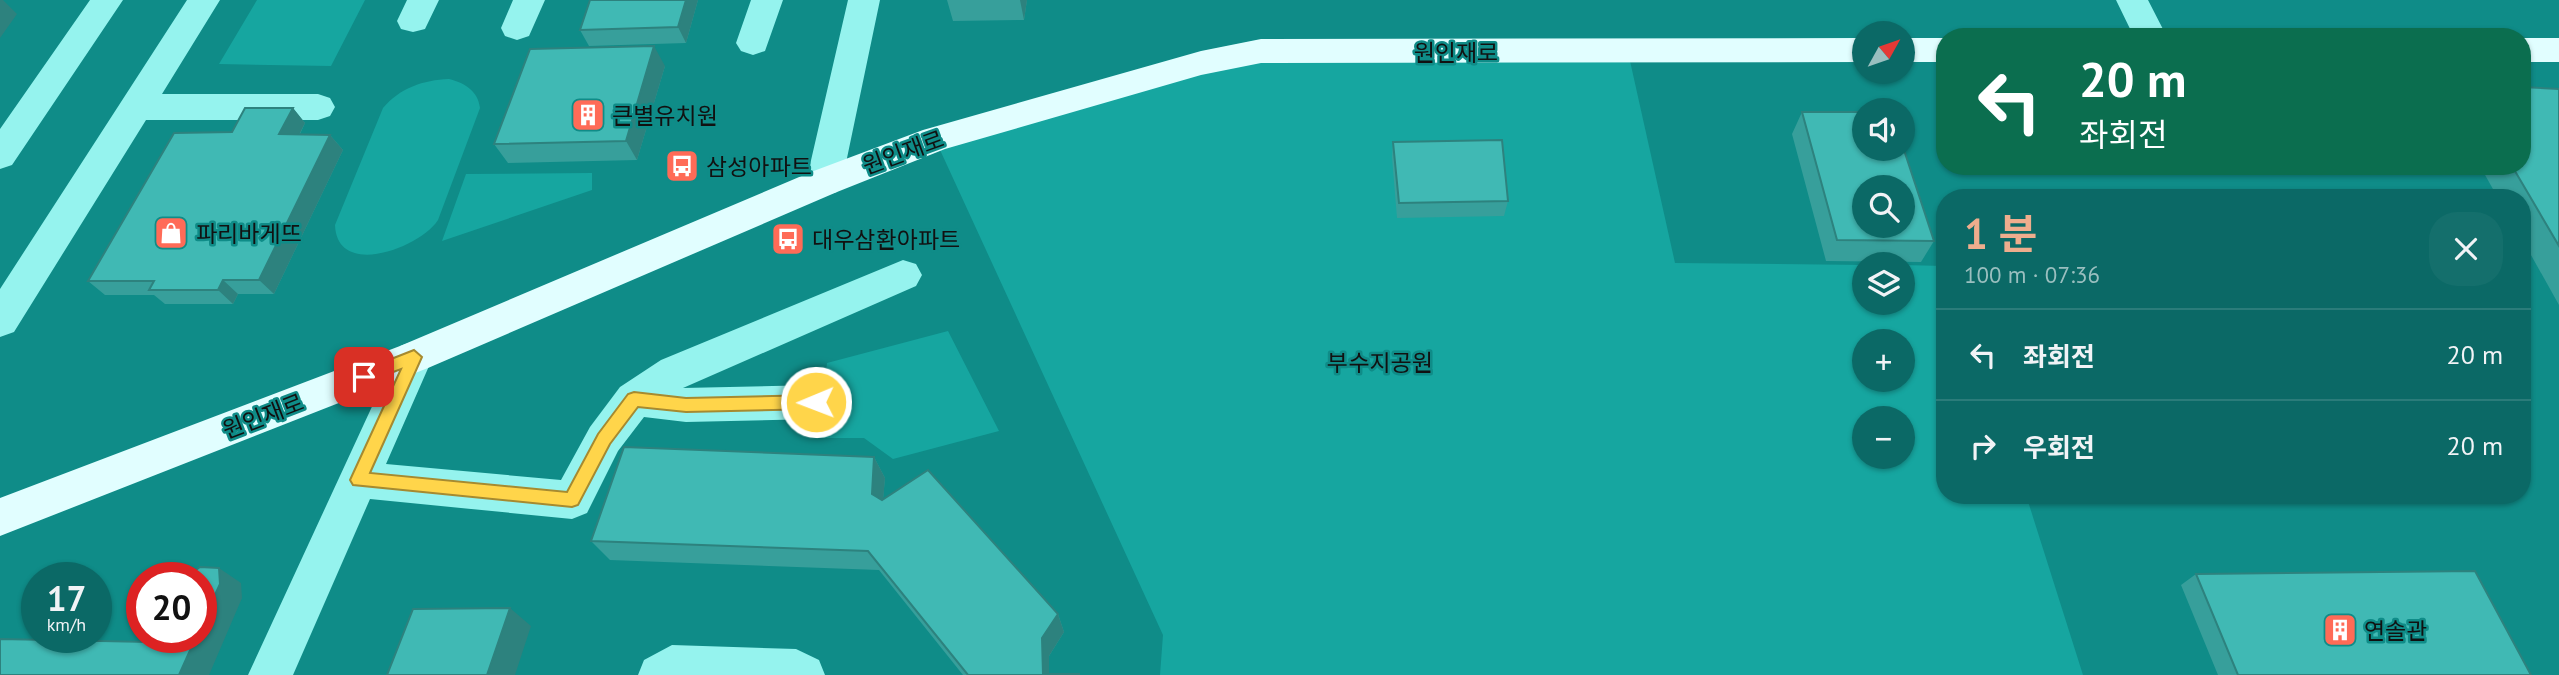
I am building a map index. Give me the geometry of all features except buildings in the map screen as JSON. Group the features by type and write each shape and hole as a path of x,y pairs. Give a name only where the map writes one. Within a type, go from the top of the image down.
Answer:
{"main road":[{"name":"원인재로","path":"0,517 414,357 824,182 935,139 1201,63 1261,51 1852,50"},
{"path":"1915,50 1936,50"},
{"path":"2531,50 2559,50"}],"lane":[{"path":"0,156 107,0"},
{"path":"0,321 204,0"},
{"path":"753,43 767,0"},
{"path":"824,182 864,0"},
{"path":"2132,0 2146,28"},
{"path":"137,107 318,107"},
{"path":"359,480 572,500 604,439 634,399 675,372 903,275"},
{"path":"270,675 414,357"},
{"path":"634,399 686,405 816,402"},
{"path":"660,675 672,667 796,671 803,675"}],"green space":[{"path":"257,0 365,0 331,66 219,64"},
{"name":"부수지공원","path":"1628,52 1675,263 1852,265 1852,315 1915,315 1915,265 1936,266 1936,504 2029,504 2083,675 1160,675 1163,635 935,139 1201,63"},
{"path":"449,79 470,89 477,97 480,108 438,220 415,240 398,248 364,255 349,251 339,241 335,225 383,108 397,95 413,86"},
{"path":"592,173 592,190 442,241 466,174"},
{"path":"948,331 999,431 893,459 864,438 819,438 827,363"}],"place":[{"name":"큰별유치원","path":"588,115"},
{"name":"삼성아파트","path":"682,166"},
{"name":"파리바게뜨","path":"171,233"},
{"name":"대우삼환아파트","path":"788,239"},
{"name":"연솔관","path":"2340,630"}],"route":[{"path":"364,377 414,357 359,480 572,500 604,439 634,399 686,405 816,402"}]}
